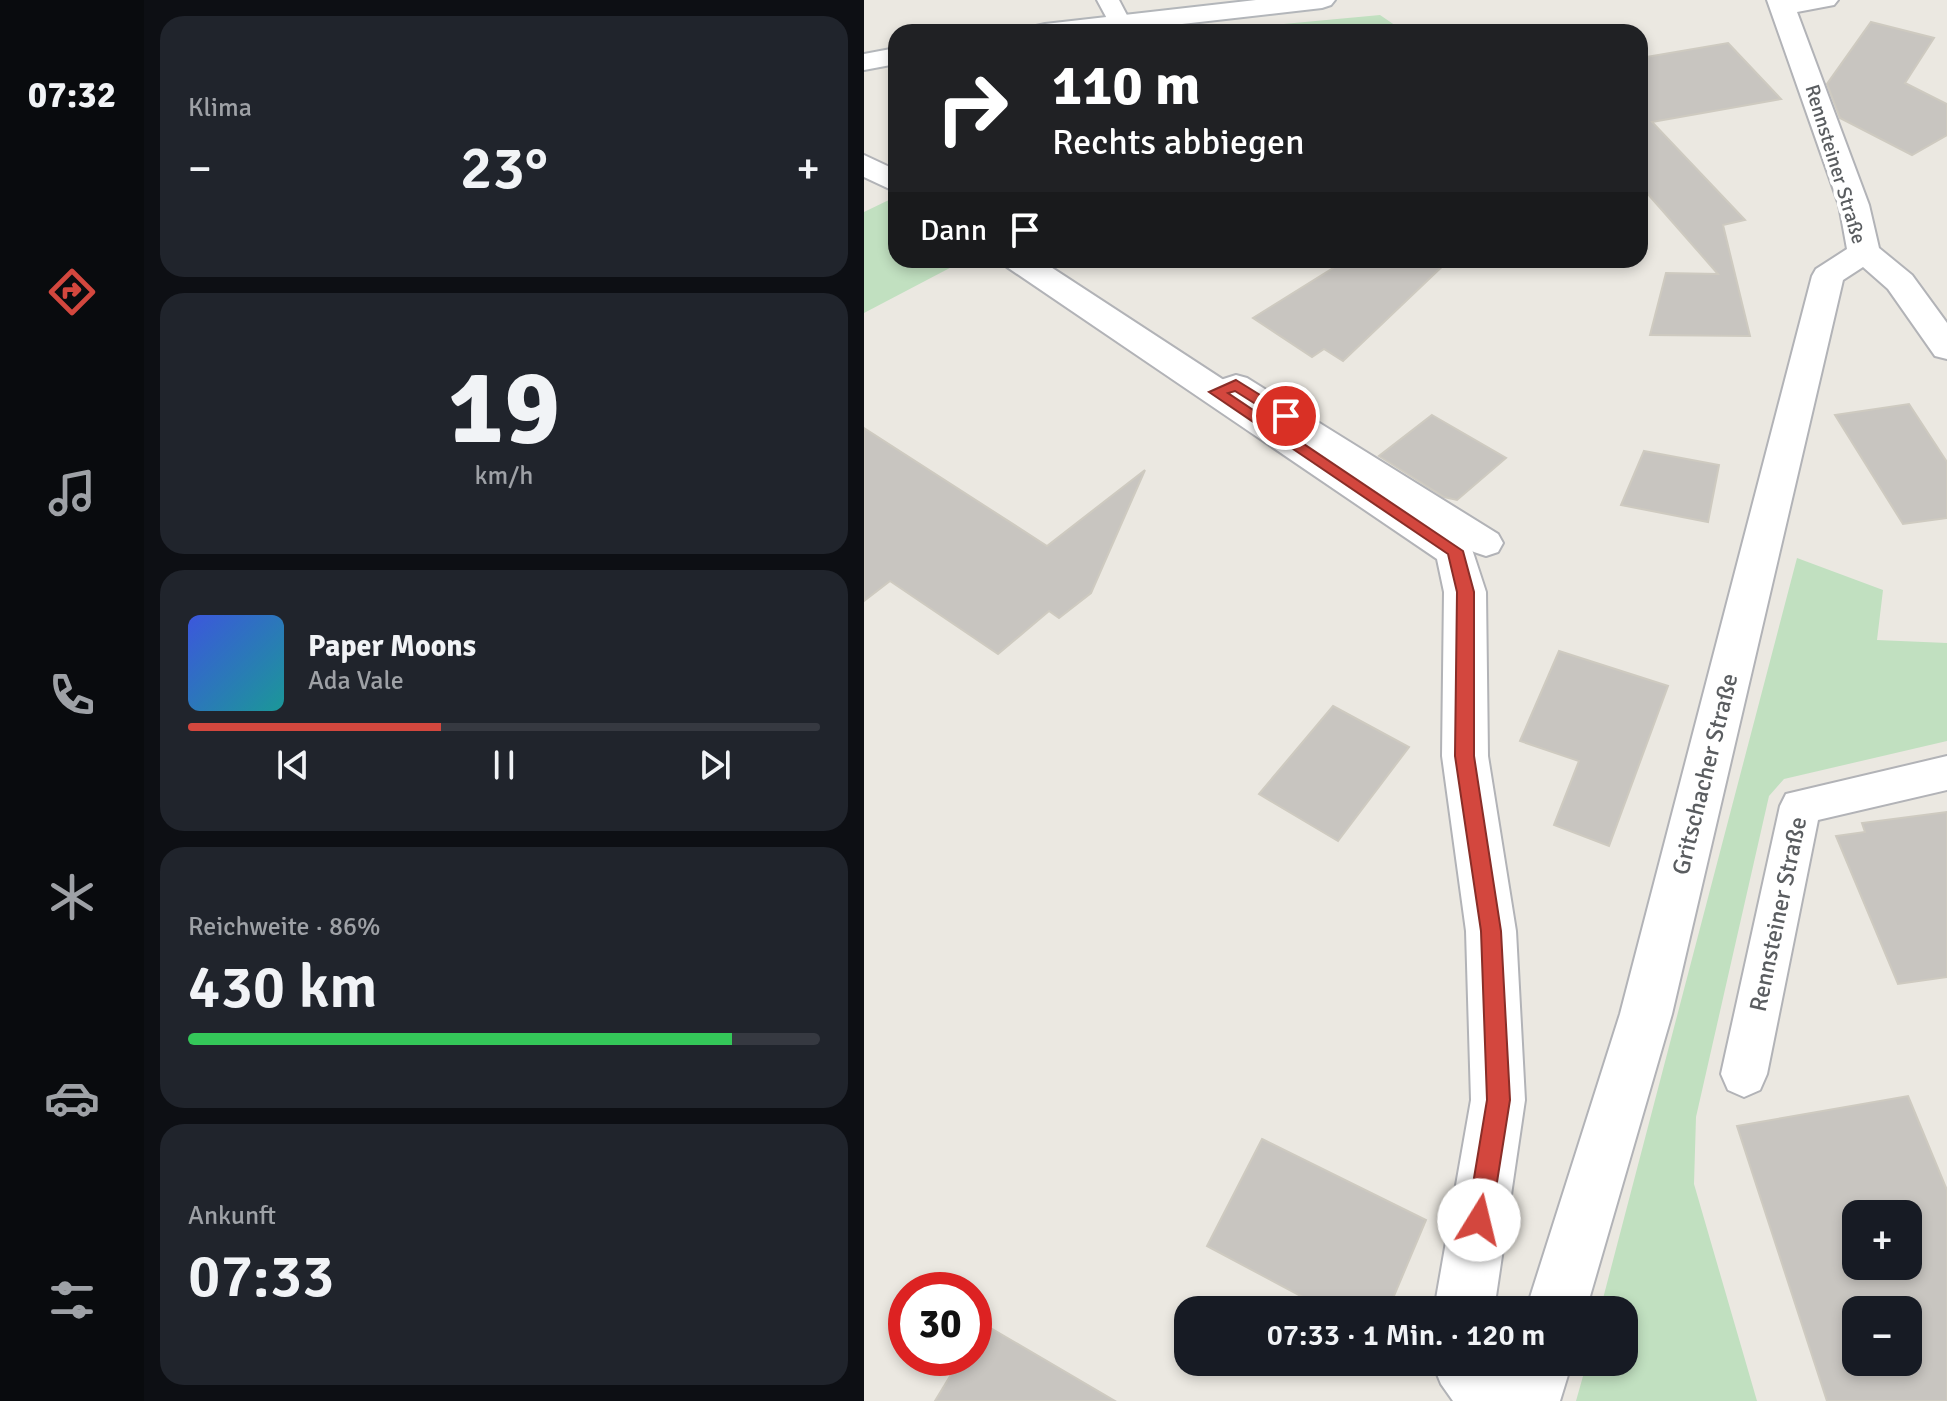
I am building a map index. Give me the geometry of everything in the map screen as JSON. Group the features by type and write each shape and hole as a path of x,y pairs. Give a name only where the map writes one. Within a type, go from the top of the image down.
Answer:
{"street":[{"path":"1071,24 1114,11 1322,0"},
{"path":"1781,3 1825,0"},
{"name":"Rennsteiner Straße","path":"1781,3 1819,101 1854,205 1864,252 1900,282 1947,348"},
{"path":"864,62 888,58"},
{"path":"864,164 888,178"},
{"name":"Gritschacher Straße","path":"1560,1296 1646,1014 1828,276 1864,252"},
{"path":"1030,268 1455,551 1465,592 1465,756 1491,931 1498,1100 1466,1296"},
{"path":"1473,1376 1491,1401"},
{"path":"1529,1401 1537,1376"}],"lane":[{"path":"1216,392 1236,385 1486,543"},
{"name":"Rennsteiner Straße","path":"1744,1074 1800,806 1947,773"}],"green space":[{"path":"1380,15 1393,24 1283,24"},
{"path":"888,200 888,268 950,268 864,313 864,212"},
{"path":"1797,558 1883,590 1877,640 1947,643 1947,741 1784,779 1769,796 1696,1117 1694,1184 1757,1401 1576,1401 1583,1376 1638,1376 1638,1296 1604,1296"}],"building":[{"path":"1871,22 1934,38 1905,83 1947,104 1947,135 1912,155 1840,118 1827,84"},
{"path":"1728,43 1781,99 1652,122 1745,220 1723,225 1750,336 1650,335 1666,273 1718,274 1648,194 1648,57"},
{"path":"1333,268 1441,268 1343,361 1324,349 1312,357 1253,318"},
{"path":"1909,404 1947,462 1947,518 1903,524 1835,415"},
{"path":"1432,415 1506,458 1457,500 1444,497 1379,456"},
{"path":"864,428 1047,546 1145,470 1091,593 1059,618 1049,611 998,654 890,581 864,601"},
{"path":"1644,451 1719,465 1708,522 1621,505"},
{"path":"1559,651 1668,686 1609,846 1554,825 1579,761 1520,741"},
{"path":"1333,706 1409,747 1338,841 1259,794"},
{"path":"1947,812 1947,977 1898,984 1836,836 1865,832 1862,823"},
{"path":"1908,1096 1947,1190 1947,1401 1827,1401 1737,1126"},
{"path":"1262,1139 1426,1220 1394,1296 1301,1296 1207,1246"},
{"path":"992,1329 1115,1401 935,1401 950,1376 992,1376"}],"route":[{"path":"1286,416 1236,385 1216,392 1455,551 1465,592 1465,756 1491,931 1498,1100 1479,1220"}]}
